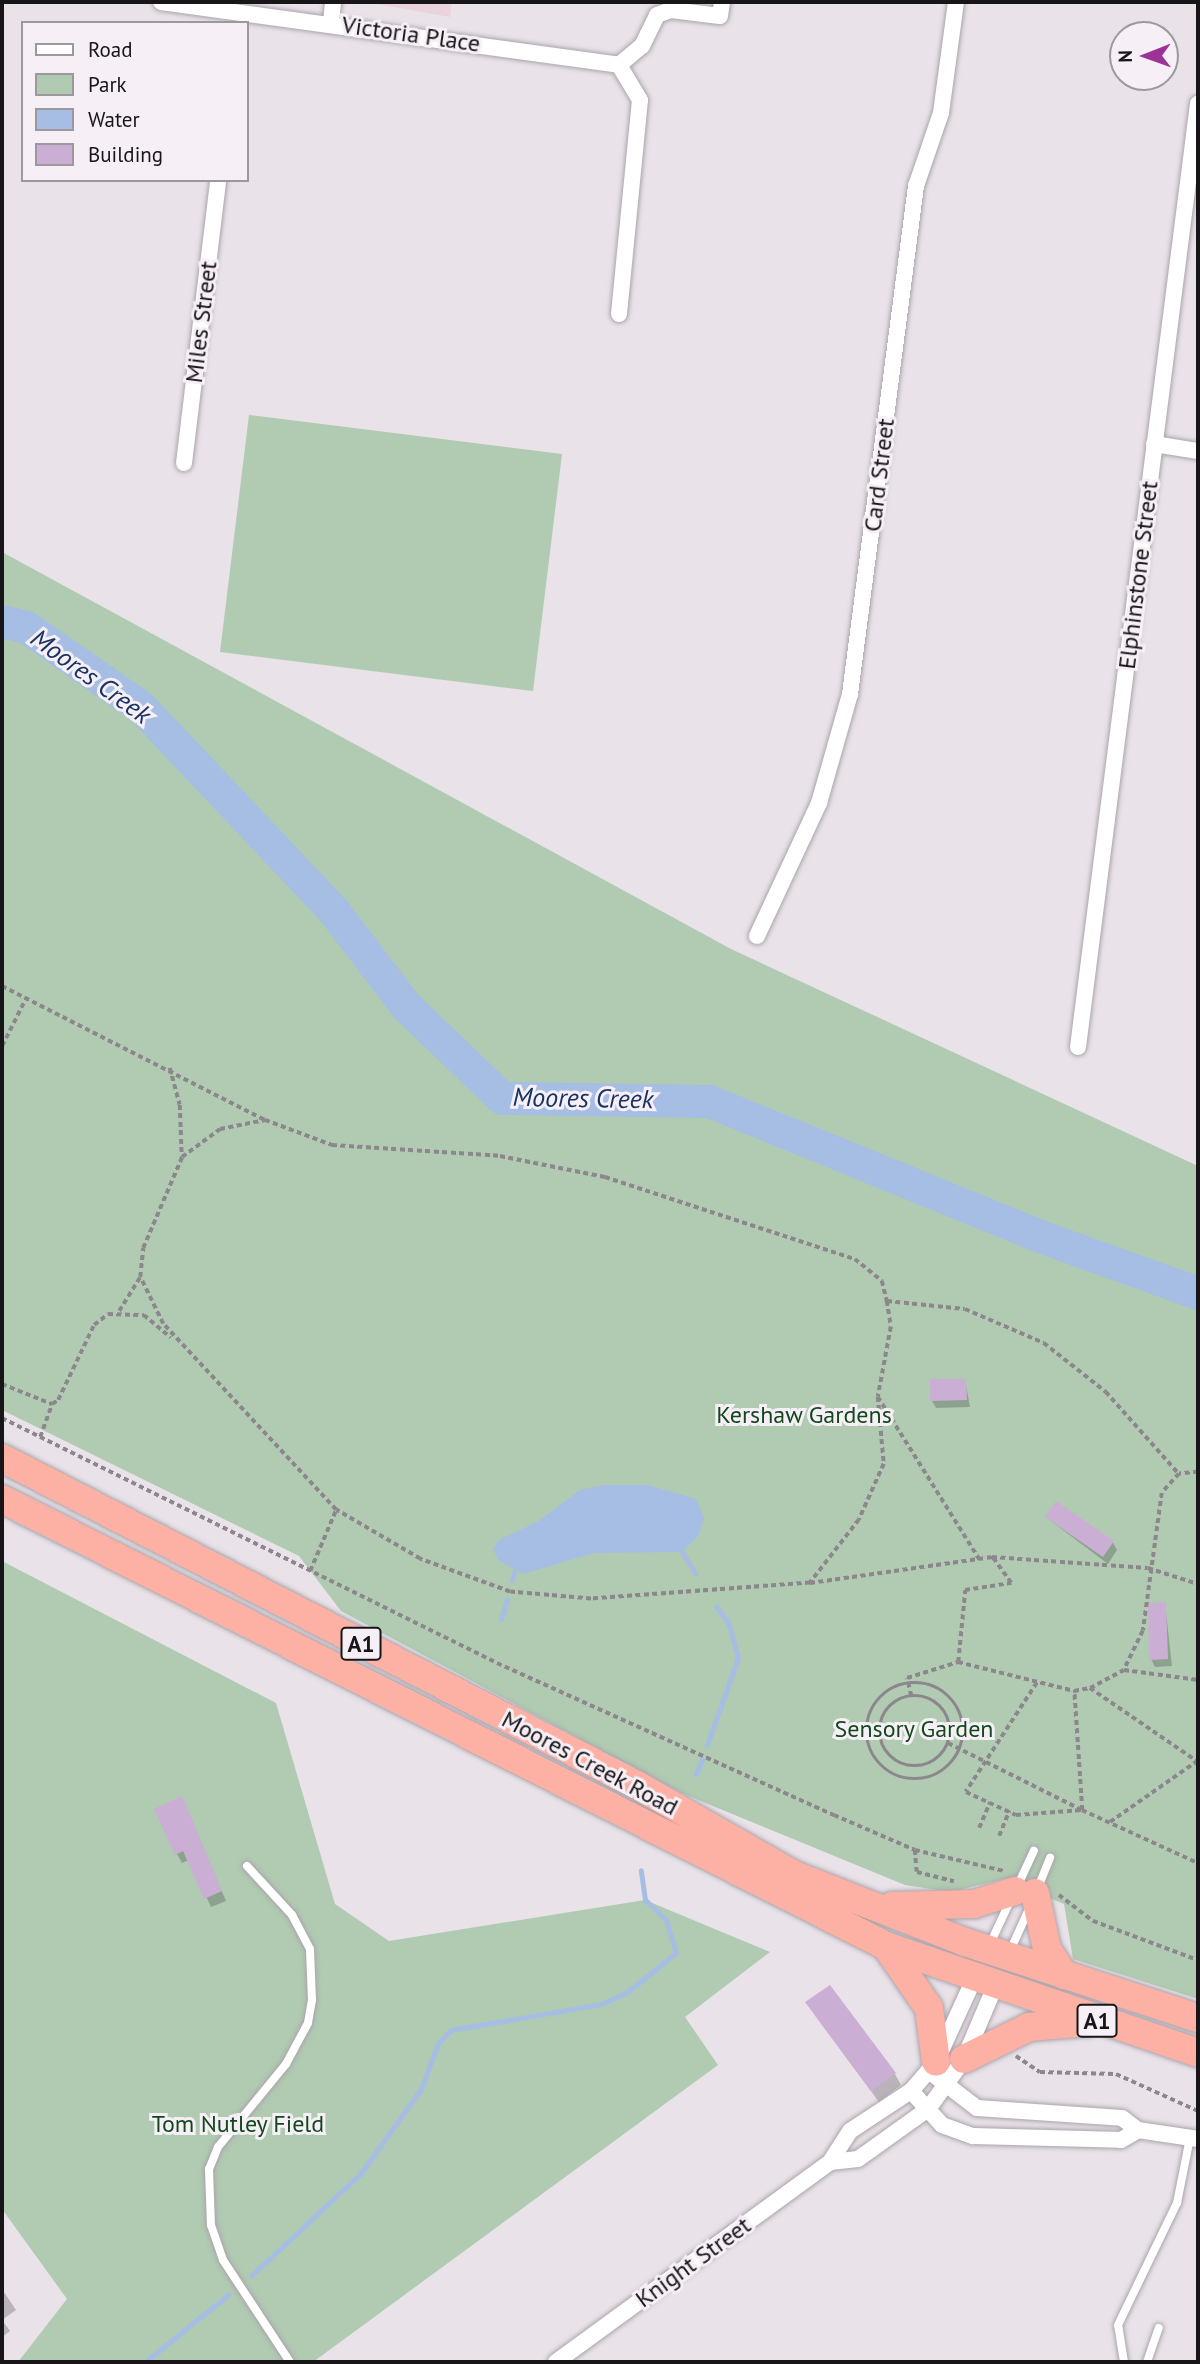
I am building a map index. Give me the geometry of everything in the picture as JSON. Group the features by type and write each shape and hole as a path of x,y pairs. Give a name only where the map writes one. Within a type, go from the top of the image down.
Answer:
{"highway":[{"name":"Moores Creek Road","path":"2,1458 637,1786 794,1875 997,1953 1198,2018"},
{"name":"Moores Creek Road","path":"2,1499 886,1946 1099,2022 1198,2053"},
{"path":"872,1905 974,1904 1027,1886 1047,1949 1064,1975"},
{"path":"886,1946 929,2008 937,2074"},
{"name":"Knight Street","path":"985,1981 997,1953"},
{"path":"964,2059 1029,2027 1099,2022"}],"street":[{"name":"Victoria Place","path":"161,2 237,17 331,22 620,65"},
{"path":"331,22 333,2"},
{"path":"619,314 640,100 620,65 642,46 657,15 671,10 720,16 722,2"},
{"name":"Card Street","path":"757,936 819,803 850,694 916,186 941,113 956,2"},
{"name":"Elphinstone Street","path":"1078,1047 1198,104"},
{"name":"Miles Street","path":"184,463 218,182"},
{"path":"1154,444 1198,450"},
{"name":"Knight Street","path":"556,2362 578,2356 830,2162 850,2131 964,2059 985,1981"},
{"name":"Knight Street","path":"830,2162 858,2159 928,2109 937,2074 985,1981"},
{"path":"937,2074 977,2108 1122,2118 1138,2130 1194,2139"},
{"path":"911,2091 942,2124 973,2136 1121,2140 1138,2130"}],"lane":[{"path":"997,1953 1027,1886 1034,1851"},
{"path":"997,1953 1027,1886 1051,1858"},
{"path":"247,1866 292,1915 310,1949 312,2000 308,2023 286,2064 218,2147 209,2169 211,2225 223,2260 290,2362"},
{"path":"1124,2362 1118,2325 1177,2203 1194,2139"},
{"path":"1147,2362 1159,2328"}],"path":[{"path":"2,986 169,1066 265,1120 332,1144 500,1156 605,1177 855,1259 882,1281 891,1327 878,1397 884,1464 859,1520 810,1583"},
{"path":"2,1046 26,998"},
{"path":"169,1066 180,1105 182,1157"},
{"path":"40,1437 52,1404 94,1325 119,1311 141,1277 151,1221 182,1157 220,1129 265,1120"},
{"path":"141,1277 181,1347"},
{"path":"887,1301 965,1309 1044,1343 1107,1392 1179,1474"},
{"path":"119,1311 144,1315 181,1347 336,1510 420,1559 510,1592 591,1599 810,1583 992,1557 1148,1569 1198,1584"},
{"path":"2,1384 52,1404"},
{"path":"878,1397 980,1560"},
{"path":"2,1418 497,1662 915,1850 1027,1886 1093,1920 1198,1960"},
{"path":"911,1696 907,1678 958,1662 1025,1674 1037,1683 1074,1691 1090,1688 1124,1670 1143,1631 1148,1569 1162,1493 1179,1474 1198,1472"},
{"path":"310,1571 336,1510"},
{"path":"958,1662 965,1591 1011,1583 992,1557"},
{"path":"1124,1670 1198,1681"},
{"path":"1037,1683 966,1792 1009,1811 1082,1810"},
{"path":"908,1684 953,1698 960,1746 926,1780 900,1776 880,1763 869,1741 867,1714 886,1693 908,1684"},
{"path":"1090,1688 1198,1761 1110,1822"},
{"path":"1074,1691 1082,1810"},
{"path":"890,1756 880,1724 892,1704 911,1696 930,1699 946,1713 948,1743"},
{"path":"948,1743 960,1746 986,1764 1198,1863"},
{"path":"890,1756 921,1766 948,1743"},
{"path":"880,1763 890,1756"},
{"path":"979,1828 990,1802"},
{"path":"999,1836 1009,1811"},
{"path":"915,1850 917,1872 964,1886"},
{"path":"1014,2052 1028,2070 1116,2074 1198,2112"}],"shaded area":[{"path":"365,2 452,2 450,17"}],"green space":[{"path":"249,415 562,454 533,691 220,652"},
{"name":"Kershaw Gardens","path":"2,552 731,949 1198,1166 1198,1999 1073,1959 1064,1904 1004,1879 951,1892 905,1885 681,1793 341,1611 299,1556 2,1410"},
{"name":"Tom Nutley Field","path":"2,1561 276,1703 335,1904 389,1941 645,1900 770,1952 685,2017 718,2065 313,2362 18,2362 67,2299 2,2209"}],"water":[{"path":"604,1485 648,1485 696,1499 704,1518 698,1536 682,1552 594,1553 523,1574 498,1560 493,1549 499,1540 537,1522 580,1490"}],"building":[{"path":"930,1379 966,1379 967,1400 930,1401"},
{"path":"1056,1501 1114,1541 1103,1557 1045,1517"},
{"path":"1166,1602 1168,1659 1149,1660 1148,1603"},
{"path":"182,1796 222,1891 204,1899 183,1851 175,1855 154,1809"},
{"path":"830,1985 896,2073 871,2091 805,2002"}],"waterway":[{"name":"Moores Creek","path":"2,621 26,627 141,707 333,910 405,1005 502,1098 709,1101 1045,1238 1198,1293"},
{"path":"682,1552 695,1573"},
{"path":"512,1580 514,1572"},
{"path":"501,1619 507,1599"},
{"path":"707,1745 738,1658 729,1624 716,1606"},
{"path":"696,1774 702,1759"},
{"path":"251,2276 361,2173 421,2089 438,2043 451,2030 601,2004 626,1993 676,1953 666,1920 645,1900 641,1870"},
{"path":"145,2362 228,2295"}],"park label":[{"name":"Sensory Garden","path":"914,1729"}]}
